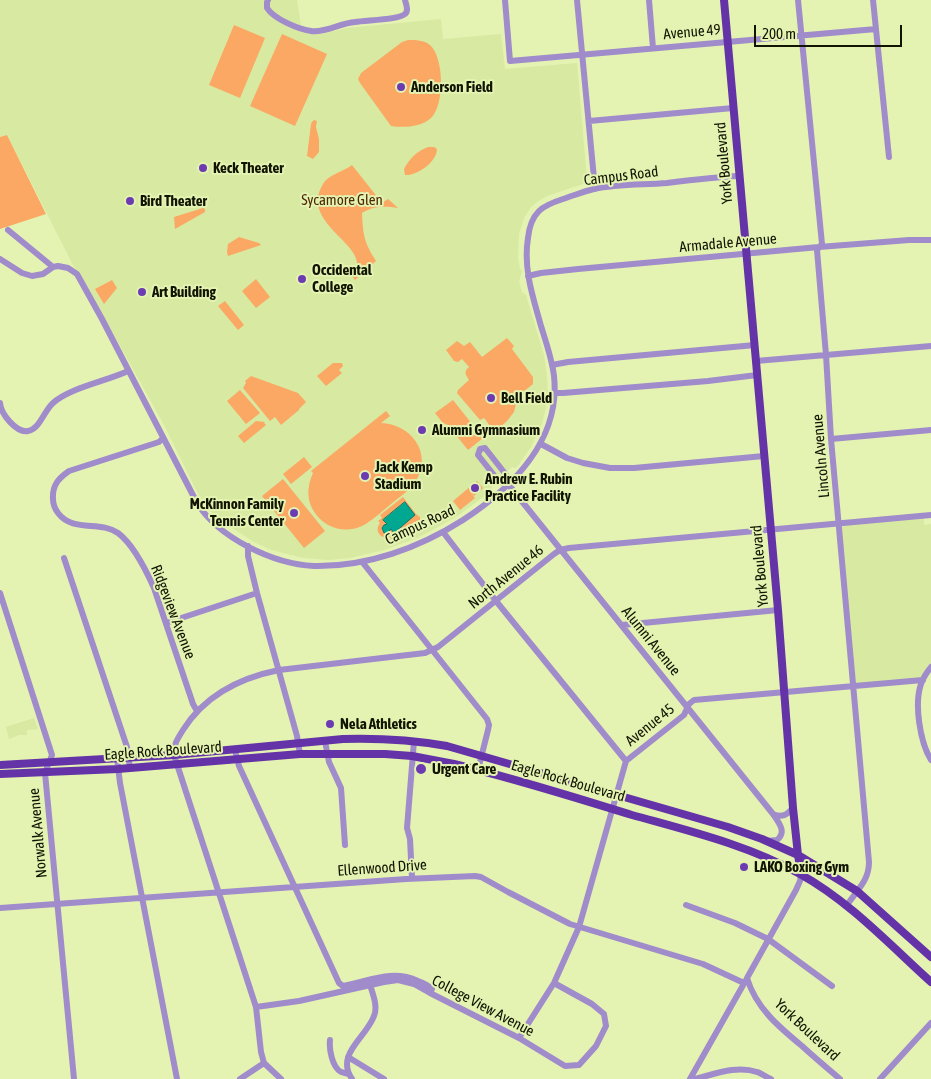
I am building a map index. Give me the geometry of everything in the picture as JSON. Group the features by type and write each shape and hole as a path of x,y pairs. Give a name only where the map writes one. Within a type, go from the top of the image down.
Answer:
{"main road":[{"name":"York Boulevard","path":"724,0 758,375 793,808 801,874"},
{"name":"Eagle Rock Boulevard","path":"0,765 174,755 362,739 414,741 447,746 617,794 762,839 798,855 857,891 931,956"},
{"name":"Eagle Rock Boulevard","path":"0,774 118,769 300,754 365,753 433,759 478,770 708,836 782,864 801,874 847,905 931,982"},
{"path":"748,850 752,835"}],"street":[{"path":"268,0 267,8 273,15 291,25 311,31 321,31 351,22 405,15 407,6 405,0"},
{"name":"Avenue 49","path":"505,0 510,61 876,29"},
{"path":"577,0 595,189"},
{"path":"649,0 653,48"},
{"name":"Lincoln Avenue","path":"798,0 822,244 817,250 831,439 869,862 869,872 864,883 847,905"},
{"path":"873,0 889,157"},
{"path":"589,121 733,108"},
{"name":"Campus Road","path":"8,230 53,267 62,266 77,274 203,512 218,526 248,546 282,560 310,565 337,566 363,563 413,546 443,532 473,513 508,484 528,463 540,444 550,420 554,377 528,276 526,246 529,228 539,211 552,203 595,189 739,176"},
{"name":"Armadale Avenue","path":"528,276 541,273 819,247 931,240"},
{"path":"0,259 32,276 43,274 53,267"},
{"path":"552,365 755,345"},
{"path":"756,361 931,346"},
{"path":"0,403 2,413 8,420 18,428 28,432 37,427 48,409 58,399 128,370"},
{"path":"554,393 698,382 758,375"},
{"path":"831,439 931,430"},
{"name":"Ridgeview Avenue","path":"163,438 158,442 70,471 60,478 53,488 52,495 53,503 60,516 72,524 110,529 117,532 130,546 154,588 197,711"},
{"path":"540,444 567,458 610,468 634,468 764,456"},
{"name":"Alumni Avenue","path":"508,484 497,479 478,455 480,450 485,448 507,476 508,484 560,550 622,624 774,814 782,828 782,835 777,840 762,839"},
{"name":"North Avenue 46","path":"174,755 173,748 187,723 197,711 233,684 260,674 279,670 425,653 438,647 560,550 931,515"},
{"path":"443,532 496,601 626,761"},
{"path":"248,546 248,556 257,594 299,743 300,754"},
{"path":"64,558 127,747 130,768"},
{"path":"363,563 487,719 489,725 478,770"},
{"path":"0,593 52,755 50,762"},
{"path":"166,623 257,594"},
{"path":"622,624 778,610"},
{"path":"931,668 923,680 918,696 924,746 931,760"},
{"name":"Avenue 45","path":"519,1038 554,983 579,927 626,761 684,715 691,702 694,700 923,680"},
{"path":"325,741 329,762 341,788 345,845"},
{"path":"412,878 410,839 407,828 414,741"},
{"path":"235,750 237,760 339,983 343,986 376,978 400,975 427,985 432,989 430,993"},
{"path":"174,755 256,1007 261,1052 264,1062 281,1079"},
{"path":"117,758 177,1079"},
{"name":"Norwalk Avenue","path":"50,762 45,773 74,1079"},
{"path":"774,814 778,816 785,815 793,808"},
{"path":"690,1079 800,882 801,874"},
{"name":"Ellenwood Drive","path":"0,908 412,878 475,876 481,877 570,924 703,964 746,981"},
{"path":"686,905 735,923 768,939 832,986"},
{"name":"College View Avenue","path":"256,1007 298,1001 398,980 414,984 519,1038 565,1066 579,1065 596,1046 606,1026 604,1014 592,1004 554,983"},
{"name":"York Boulevard","path":"746,981 766,1014 840,1079"},
{"path":"350,1077 347,1065 348,1057 374,1016 376,1008 370,985"},
{"path":"880,1079 931,1023"},
{"path":"330,1040 329,1047 336,1067 340,1072 350,1077"},
{"path":"348,1057 384,1079"},
{"path":"240,1079 264,1062"},
{"path":"695,1079 742,1069 757,1072 771,1079"}],"shaded area":[{"name":"Occidental College","path":"0,0 297,0 302,32 309,34 321,34 347,28 441,19 443,39 501,34 505,69 577,63 586,183 547,196 537,202 531,207 524,218 519,234 518,258 522,271 519,281 522,292 526,295 544,355 548,393 542,424 531,447 517,467 512,467 492,486 491,491 459,515 440,526 417,538 384,550 350,558 328,560 303,558 269,549 254,542 217,518 199,496 164,425 79,272 74,267 7,135 0,137"},
{"path":"924,516 924,525 931,524 931,665 922,678 854,684 840,525"},
{"path":"34,718 38,729 27,730 27,735 19,735 9,739 6,727"}],"green space":[{"path":"234,25 265,38 240,98 209,85"},
{"path":"282,34 327,54 295,126 250,106"},
{"name":"Anderson Field","path":"408,40 425,42 435,51 441,81 439,103 436,112 427,121 407,127 391,126 358,79 361,73 402,42"},
{"path":"314,120 317,121 319,152 313,159 307,156 311,124"},
{"path":"7,135 46,214 0,229 0,137"},
{"path":"428,147 437,149 434,159 420,171 405,175 404,169 411,159"},
{"name":"Sycamore Glen","path":"352,165 382,203 388,199 398,208 379,207 362,213 365,238 376,261 355,280 352,276 357,265 355,255 320,212 318,199 323,184 332,175"},
{"path":"203,208 205,212 175,229 174,217"},
{"path":"239,237 261,245 228,256 228,244"},
{"path":"256,279 270,297 256,308 242,291"},
{"path":"112,280 117,288 104,304 95,289"},
{"path":"225,301 244,325 238,330 218,306"},
{"path":"507,338 514,346 512,349 533,377 533,384 518,396 514,412 507,421 494,431 484,418 480,420 457,393 469,380 466,372 469,367 462,359 458,362 454,361 446,350 457,341 464,346 470,342 482,357"},
{"path":"333,363 342,363 343,366 339,370 342,373 326,386 317,376"},
{"path":"251,376 298,393 306,402 281,425 275,417 270,421 243,388 246,383 245,381"},
{"path":"240,390 260,413 246,424 227,401"},
{"path":"453,400 483,438 468,450 448,425 443,423 435,413"},
{"name":"Jack Kemp Stadium","path":"386,411 390,416 381,423 401,428 416,441 420,449 421,469 417,479 405,493 362,526 342,529 330,526 319,518 310,504 309,488 313,473 311,471"},
{"path":"256,421 265,422 266,425 244,443 238,436"},
{"path":"304,457 312,467 291,484 283,474"},
{"name":"McKinnon Family Tennis Center","path":"283,479 325,531 304,548 262,496"},
{"path":"477,481 483,488 474,496 469,491 475,498 460,510 453,501"},
{"path":"403,497 420,517 419,526 399,541 396,537 392,540 390,537 383,537 378,531 380,523 378,521 382,518 380,515"}],"water":[{"path":"405,502 415,515 394,533 391,529 388,533 384,533 382,528 387,524 383,520"}],"place":[{"name":"Anderson Field","path":"401,87"},
{"name":"Keck Theater","path":"203,168"},
{"name":"Bird Theater","path":"130,201"},
{"name":"Occidental College","path":"302,279"},
{"name":"Art Building","path":"142,292"},
{"name":"Bell Field","path":"491,398"},
{"name":"Alumni Gymnasium","path":"422,430"},
{"name":"Jack Kemp Stadium","path":"365,476"},
{"name":"Andrew E. Rubin Practice Facility","path":"475,488"},
{"name":"McKinnon Family Tennis Center","path":"294,513"},
{"name":"Nela Athletics","path":"330,724"},
{"name":"Urgent Care","path":"421,769"},
{"name":"LAKO Boxing Gym","path":"744,867"}]}
